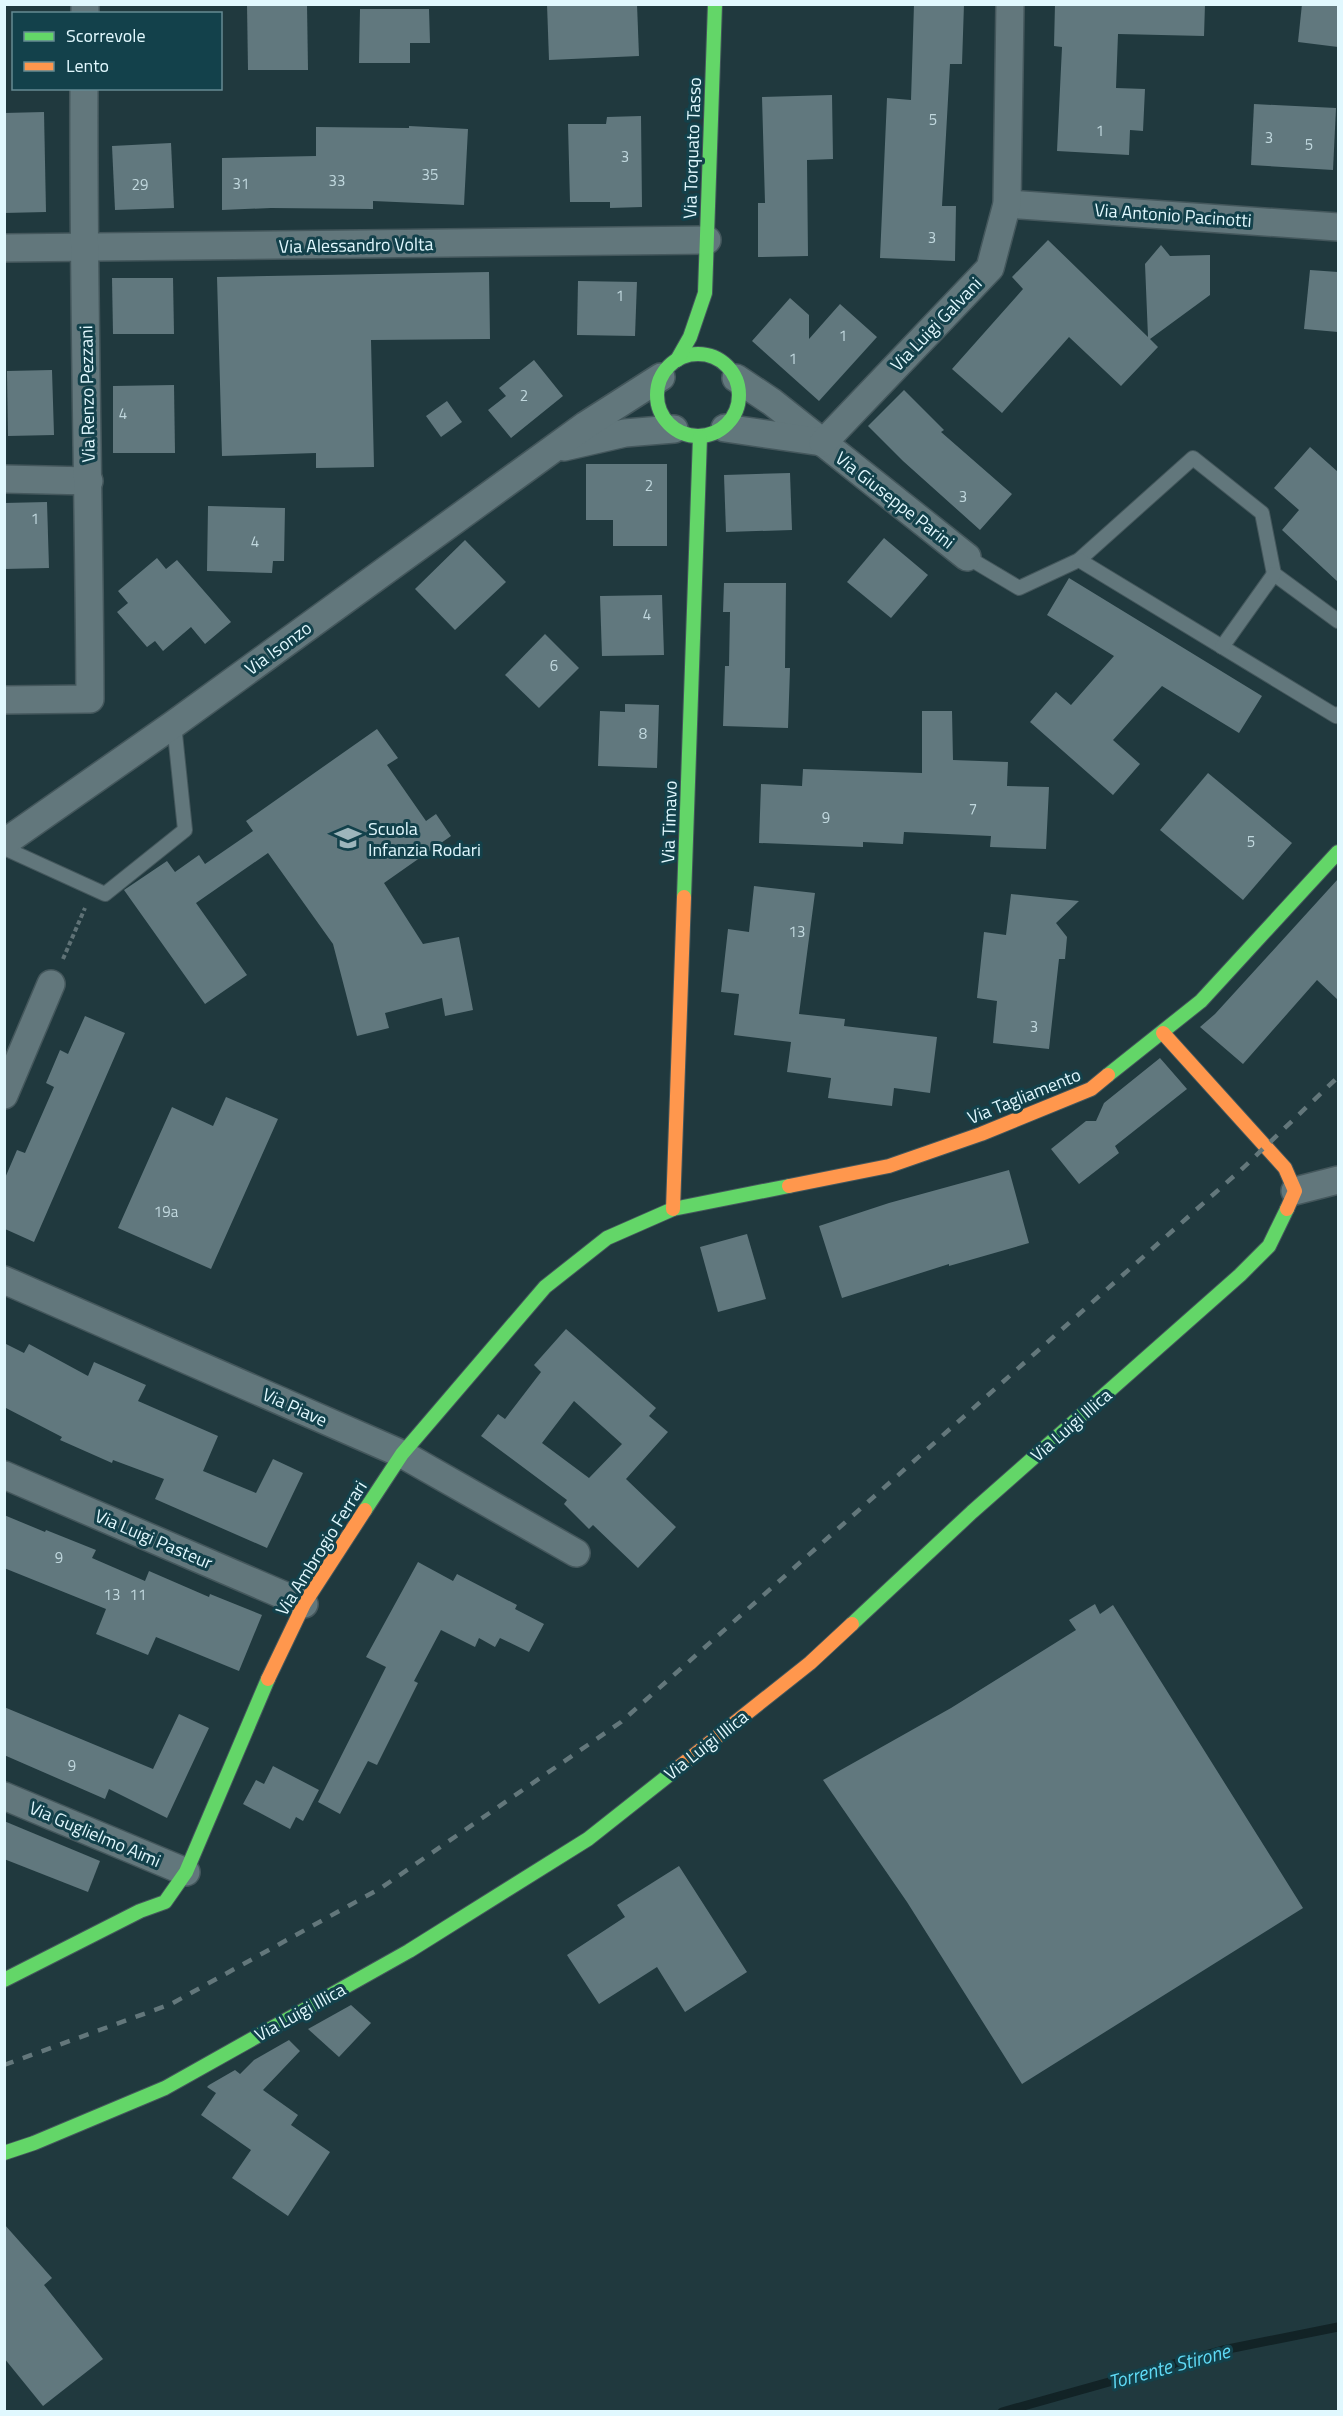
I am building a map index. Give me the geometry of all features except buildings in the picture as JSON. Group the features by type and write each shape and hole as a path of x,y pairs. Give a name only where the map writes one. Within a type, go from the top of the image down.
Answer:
{"street":[{"name":"Via Torquato Tasso","path":"674,429 661,415 656,395 669,368 690,337 705,293 716,4"},
{"name":"Via Luigi Galvani","path":"823,443 990,268 1007,204 1010,4"},
{"name":"Via Renzo Pezzani","path":"4,700 90,699 89,481 83,248 84,90"},
{"name":"Via Antonio Pacinotti","path":"1007,204 1338,226"},
{"name":"Via Alessandro Volta","path":"4,248 707,240"},
{"name":"Via Torquato Tasso","path":"705,293 712,317"},
{"path":"674,429 700,437 726,428 732,421 741,398 722,347"},
{"path":"669,368 686,356 703,354 713,356 733,372"},
{"name":"Via Isonzo","path":"4,845 551,450 669,368"},
{"name":"Via Giuseppe Parini","path":"733,372 967,557"},
{"name":"Via Giuseppe Parini","path":"726,428 823,443"},
{"name":"Via Isonzo","path":"551,450 625,433 674,429"},
{"name":"Via Timavo","path":"673,1209 700,437"},
{"path":"4,479 89,481"},
{"name":"Via Tagliamento","path":"673,1209 889,1166 981,1134 1091,1089 1201,1001 1338,852"},
{"path":"4,1095 51,984"},
{"path":"1163,1033 1285,1168 1295,1191 1338,1180"},
{"name":"Via Luigi Illica","path":"4,2152 34,2143 165,2088 409,1951 588,1839 810,1663 972,1512 1240,1275 1269,1246 1295,1191"},
{"name":"Via Ambrogio Ferrari","path":"4,1980 140,1911 165,1902 186,1872 269,1676 304,1604 402,1454 545,1287 607,1238 673,1209"},
{"name":"Via Piave","path":"4,1280 402,1454 576,1553"},
{"name":"Via Luigi Pasteur","path":"4,1475 304,1604"},
{"name":"Via Guglielmo Aimi","path":"4,1796 186,1872"}],"lane":[{"path":"967,557 1019,588 1079,560 1193,458 1262,513 1274,574 1338,621"},
{"path":"1079,560 1336,716 1338,714"},
{"path":"1222,647 1274,574"},
{"path":"4,845 105,894 184,830 174,724"}],"path":[{"path":"51,984 94,889"}],"waterway":[{"name":"Torrente Stirone","path":"1002,2412 1223,2350 1338,2327"}],"railway":[{"path":"4,2065 171,2004 381,1888 621,1722 1243,1168 1338,1077"}],"traffic: fast":[{"path":"677,360 690,337 705,293 715,4"},
{"path":"698,354 714,357 727,366 736,379 739,395 736,411 727,424 714,433 698,436 682,433 669,424 660,411 657,395 660,379 669,366 682,357 698,354"},
{"path":"684,897 700,437"},
{"path":"1108,1075 1201,1001 1338,852"},
{"path":"365,1510 402,1454 545,1287 607,1238 673,1209 789,1186"},
{"path":"852,1624 972,1512 1240,1275 1269,1246 1287,1209"},
{"path":"4,1980 140,1911 165,1902 186,1872 268,1679"},
{"path":"4,2153 34,2143 165,2088 409,1951 588,1839 674,1771"}],"traffic: slow":[{"path":"673,1209 684,897"},
{"path":"1163,1033 1285,1168 1295,1191 1287,1209"},
{"path":"789,1186 889,1166 981,1134 1091,1089 1108,1075"},
{"path":"268,1679 304,1604 365,1510"},
{"path":"674,1771 810,1663 852,1624"}],"place":[{"name":"Scuola Infanzia Rodari","path":"348,838"}]}
